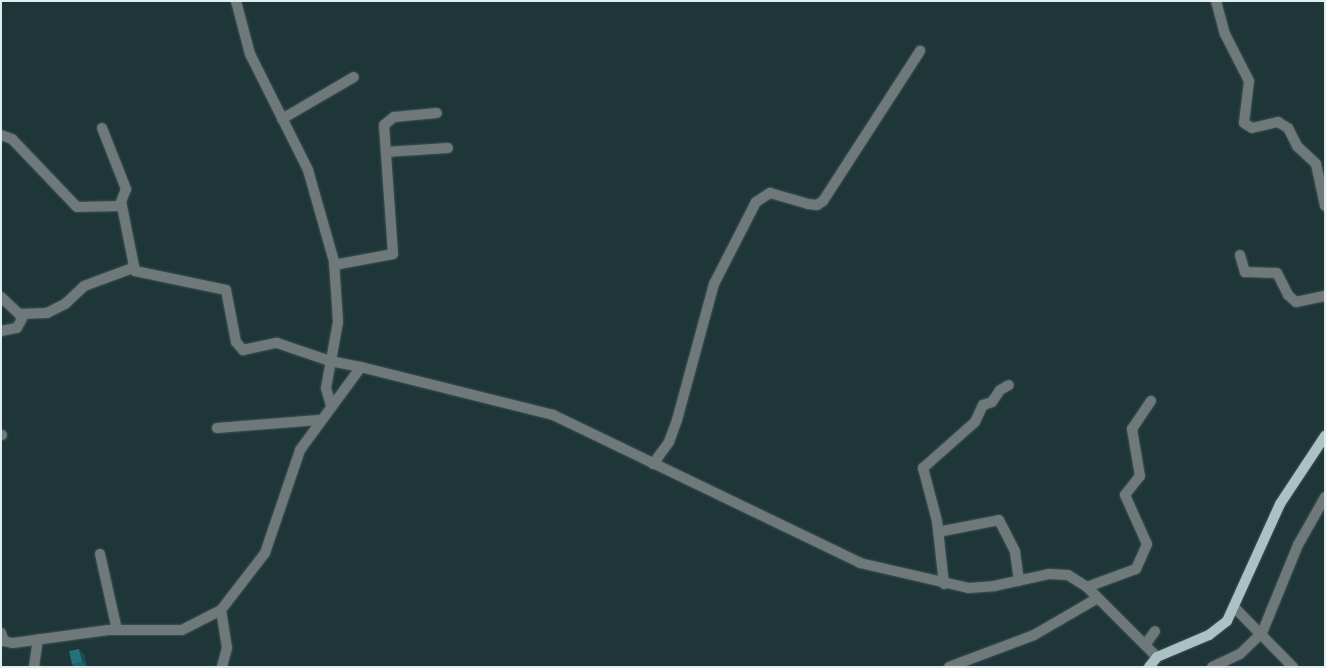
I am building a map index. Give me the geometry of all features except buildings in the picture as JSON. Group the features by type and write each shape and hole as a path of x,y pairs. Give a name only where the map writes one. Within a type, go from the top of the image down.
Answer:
{"main road":[{"path":"1149,667 1157,657 1219,629 1234,606 1280,504 1325,436"}],"street":[{"path":"236,1 250,54 308,170 334,264 338,315 326,388 331,406"},
{"path":"1216,1 1224,29 1249,81 1244,123 1252,128 1278,122 1288,128 1297,146 1316,164 1325,205"},
{"path":"653,464 670,442 714,284 756,202 770,193 808,204 817,205 823,201 920,51"},
{"path":"282,119 354,77"},
{"path":"334,264 393,254 384,125 388,119 437,113"},
{"path":"102,128 126,189 120,205"},
{"path":"1,135 12,139 77,207 120,205"},
{"path":"386,152 448,148"},
{"path":"120,205 124,211 132,268"},
{"path":"1240,255 1245,272 1277,273 1288,295 1296,302 1325,296"},
{"path":"1,297 24,315 52,311 84,286 132,268 149,275 226,290 236,342 244,350 277,343 330,362 361,367 553,414 653,464 860,563 944,584 982,588 1059,573 1075,578 1087,587 1096,599 1139,634 1145,645 1157,657"},
{"path":"1,331 17,328 24,315"},
{"path":"1,633 10,643 117,630 182,630 221,610 265,553 296,457 319,420 361,367"},
{"path":"944,584 938,532 923,468 975,422 983,405 992,402 1000,390 1009,385"},
{"path":"1087,587 1136,569 1148,544 1125,495 1140,476 1132,429 1151,401"},
{"path":"217,428 319,420"},
{"path":"1212,667 1240,654 1258,629 1298,545 1325,497"},
{"path":"938,532 999,520 1015,552 1018,581"},
{"path":"100,554 117,630"},
{"path":"949,667 1039,632 1096,599"},
{"path":"1234,606 1258,629 1293,667"},
{"path":"221,610 227,648 222,667"},
{"path":"1145,645 1155,631"},
{"path":"34,667 38,639"}]}
